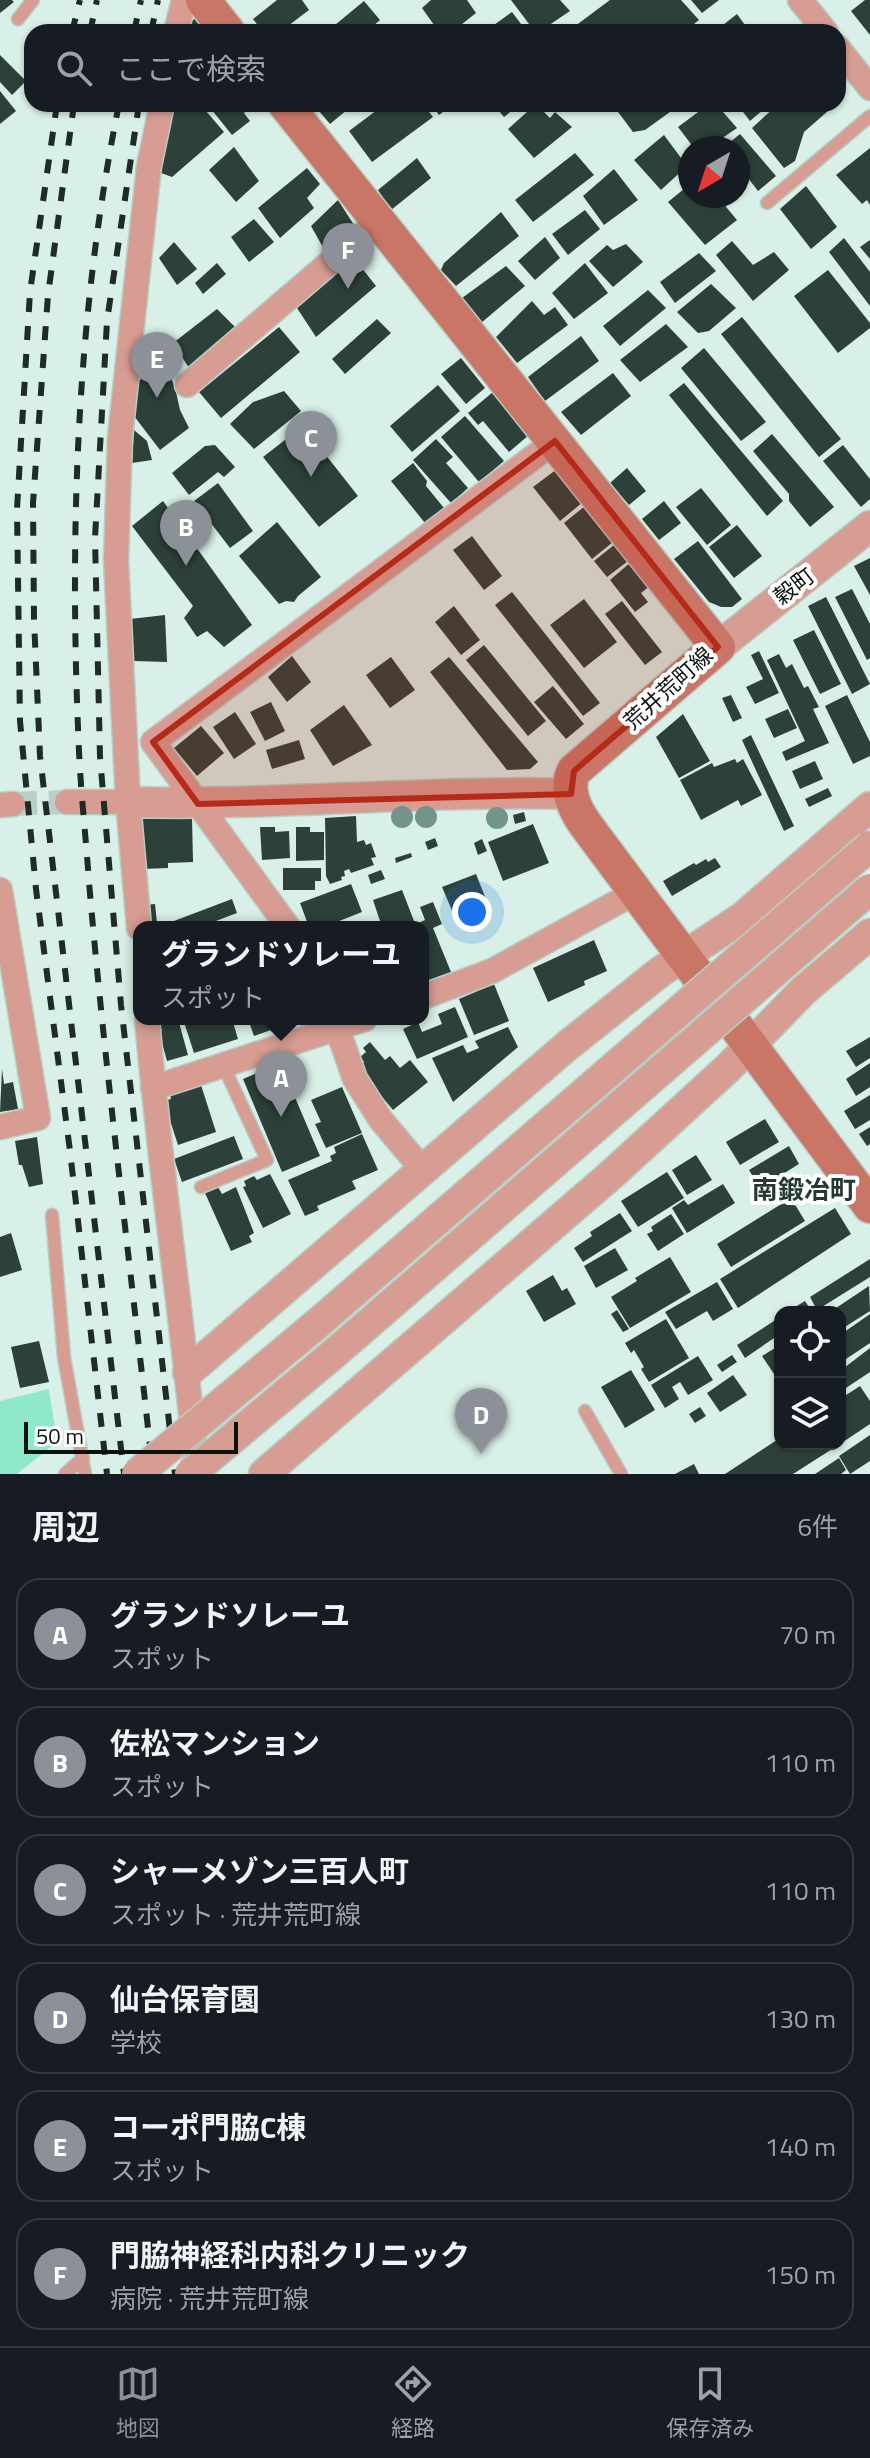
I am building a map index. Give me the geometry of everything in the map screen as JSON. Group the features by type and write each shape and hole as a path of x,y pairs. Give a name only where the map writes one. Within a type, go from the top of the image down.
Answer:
{"main road":[{"path":"203,0 222,24"},
{"name":"荒井荒町線","path":"291,112 718,647 574,771 570,778 571,794"},
{"path":"571,794 578,814 870,1206"}],"street":[{"path":"178,24 184,0"},
{"path":"800,0 820,24"},
{"path":"846,58 870,88"},
{"path":"138,921 128,802 116,560 120,437 149,166 160,112"},
{"path":"187,385 377,222"},
{"path":"284,921 153,742 555,441"},
{"name":"穀町","path":"718,647 870,526"},
{"path":"67,802 198,804 474,793 571,794"},
{"path":"188,1372 567,1046 683,957 743,917 870,807"},
{"path":"137,1474 318,1323 870,846"},
{"path":"190,1474 337,1351 870,889"},
{"path":"0,890 38,1118 0,1127"},
{"path":"429,995 492,971 636,892"},
{"path":"743,917 803,991"},
{"path":"264,1474 611,1175 750,1046 803,991 870,934"},
{"path":"148,1025 197,1474"},
{"path":"153,1088 345,1025"},
{"path":"354,1025 355,1079 381,1120 423,1170"}],"lane":[{"path":"18,19 33,0"},
{"path":"767,203 870,116"},
{"path":"201,1187 267,1160 223,1065"},
{"path":"52,1215 64,1357 85,1474"},
{"path":"585,1411 621,1474"},
{"path":"65,1474 83,1458"}],"highlighted area":[{"path":"555,441 718,647 574,771 571,794 198,804 153,742"}],"green space":[{"path":"49,1389 57,1442 17,1474 0,1474 0,1401"}],"building":[{"path":"0,0 12,0 14,2 0,13"},
{"path":"277,0 302,0 309,10 291,24 257,24 253,19"},
{"path":"431,0 467,0 476,13 462,24 433,24 422,8"},
{"path":"511,0 560,0 570,11 551,24 529,24"},
{"path":"610,0 681,0 699,20 694,24 578,24"},
{"path":"691,0 719,0 702,13"},
{"path":"865,0 870,0 870,35 851,11"},
{"path":"364,1 380,20 375,24 336,24"},
{"path":"512,12 521,24 495,24"},
{"path":"737,14 744,24 724,24"},
{"path":"198,16 204,24 188,24"},
{"path":"0,55 24,79 24,83 12,95 0,82"},
{"path":"0,91 16,111 0,124"},
{"path":"170,112 207,112 224,132 172,177 161,173"},
{"path":"213,112 245,112 250,121 232,135"},
{"path":"320,112 344,112 330,124"},
{"path":"374,112 429,112 433,117 372,162 349,131"},
{"path":"527,112 544,112 550,118 555,112 572,127 534,158 508,129"},
{"path":"618,112 670,112 645,130 633,132"},
{"path":"698,112 723,112 737,128 725,136 685,136 678,127"},
{"path":"743,112 761,112 750,121"},
{"path":"769,112 827,112 804,132 795,161 784,168 752,128"},
{"path":"664,135 678,154 678,174 661,190 634,160"},
{"path":"750,146 776,176 758,191 750,181"},
{"path":"234,147 259,181 236,202 209,170"},
{"path":"870,148 870,205 867,200 862,204 836,175"},
{"path":"575,153 594,175 533,222 515,200"},
{"path":"417,158 431,178 391,210 378,190"},
{"path":"307,168 320,184 307,198 314,208 280,238 258,208"},
{"path":"614,169 638,200 604,225 583,196"},
{"path":"806,186 837,227 811,249 780,209"},
{"path":"678,194 678,208 727,208 737,220 705,245 668,202"},
{"path":"338,200 354,225 325,251 311,226"},
{"path":"585,210 600,229 568,255 552,234"},
{"path":"501,212 519,236 456,286 441,270 444,263"},
{"path":"254,219 274,242 249,262 231,237"},
{"path":"545,237 560,258 535,280 518,261"},
{"path":"844,238 870,272 870,306 829,252"},
{"path":"870,240 870,259 860,247"},
{"path":"732,241 753,265 774,252 789,270 753,301 716,255"},
{"path":"174,242 197,269 177,285 159,258"},
{"path":"626,244 643,262 613,287 589,261 607,245 613,250"},
{"path":"699,253 716,271 675,303 660,282"},
{"path":"354,258 376,286 316,337 297,308"},
{"path":"217,263 226,274 203,294 195,283"},
{"path":"585,263 608,293 574,319 552,293"},
{"path":"506,266 525,286 481,323 462,298"},
{"path":"828,270 870,323 870,328 838,353 794,296"},
{"path":"711,284 736,308 709,331 698,333 677,312"},
{"path":"648,290 666,308 620,346 603,326"},
{"path":"532,301 544,315 555,307 568,325 517,363 496,337"},
{"path":"217,309 235,327 189,368 173,343"},
{"path":"742,317 841,439 819,457 721,334"},
{"path":"377,319 391,333 345,374 332,359"},
{"path":"666,324 688,347 640,382 620,360"},
{"path":"279,327 300,352 221,418 199,392"},
{"path":"581,336 599,361 545,401 528,377"},
{"path":"704,348 766,422 741,441 681,368"},
{"path":"461,358 485,388 466,404 441,374"},
{"path":"163,362 189,428 160,450 134,416 136,383"},
{"path":"613,373 631,396 581,435 561,412"},
{"path":"684,383 783,501 767,516 669,395"},
{"path":"438,385 460,411 412,452 390,426"},
{"path":"284,391 301,411 254,449 230,424 253,402"},
{"path":"493,392 529,435 509,452 483,421 478,425 468,413"},
{"path":"465,416 504,461 479,482 441,437"},
{"path":"303,426 358,496 319,527 263,457"},
{"path":"134,430 147,441 152,460 132,463"},
{"path":"772,434 834,507 810,527 789,501 789,494 753,451"},
{"path":"436,439 453,457 446,463 468,488 451,503 413,460"},
{"path":"215,445 235,467 224,477 218,472 189,495 172,473 205,446"},
{"path":"843,445 870,479 870,499 861,507 823,461"},
{"path":"413,463 444,508 425,523 391,481"},
{"path":"627,468 646,491 629,505 610,483"},
{"path":"557,469 583,502 560,521 533,487"},
{"path":"218,483 253,531 230,548 194,501"},
{"path":"701,488 731,525 707,545 676,507"},
{"path":"163,501 252,625 224,647 207,631 197,637 184,618 193,606 132,526"},
{"path":"664,501 681,523 659,540 642,519"},
{"path":"585,506 613,542 592,559 564,523"},
{"path":"277,522 321,577 294,602 279,604 239,556"},
{"path":"737,525 762,556 734,578 709,547"},
{"path":"472,536 502,576 484,590 453,550"},
{"path":"619,541 632,558 607,577 594,561"},
{"path":"698,541 742,599 732,607 709,602 674,559"},
{"path":"870,558 870,595 854,566"},
{"path":"631,562 650,586 641,593 648,602 635,612 610,580"},
{"path":"852,589 870,624 870,658 867,660 835,597"},
{"path":"512,592 600,703 583,716 495,605"},
{"path":"826,597 870,684 852,694 808,606"},
{"path":"584,599 617,642 584,668 550,625"},
{"path":"622,601 662,652 645,665 605,614"},
{"path":"454,606 480,640 461,655 435,622"},
{"path":"165,615 167,662 134,661 130,619"},
{"path":"814,630 841,684 820,694 793,640"},
{"path":"484,645 546,721 528,736 466,660"},
{"path":"759,651 779,693 755,704 746,687 763,679 751,655"},
{"path":"779,654 786,668 792,664 804,688 808,686 819,707 813,709 829,743 786,761 782,752 805,741 767,660"},
{"path":"292,656 311,682 287,702 268,677"},
{"path":"391,657 415,690 390,708 366,675"},
{"path":"449,657 538,762 530,769 507,770 430,672"},
{"path":"553,686 584,724 566,739 534,702"},
{"path":"731,695 742,718 733,722 722,698"},
{"path":"847,695 870,742 870,756 853,764 825,706"},
{"path":"271,702 285,731 265,741 250,712"},
{"path":"344,705 372,745 333,766 310,730"},
{"path":"788,709 797,728 774,738 765,719"},
{"path":"235,712 256,744 234,759 213,727"},
{"path":"683,714 710,761 679,778 656,737"},
{"path":"201,726 224,753 197,776 174,748"},
{"path":"751,735 794,826 784,831 742,740"},
{"path":"299,740 305,759 272,769 266,750"},
{"path":"735,759 737,763 743,759 762,795 741,806 738,800 701,820 680,780 712,763 714,767"},
{"path":"815,761 823,779 800,789 792,771"},
{"path":"828,788 832,796 809,807 805,799"},
{"path":"524,812 526,821 515,824 513,815"},
{"path":"356,816 357,842 364,840 366,845 371,843 376,857 371,858 374,865 351,873 349,869 344,871 342,880 330,884 326,876 325,818"},
{"path":"192,818 193,862 168,863 168,868 142,869 141,819"},
{"path":"533,824 549,863 503,881 488,842"},
{"path":"260,827 275,827 275,832 289,831 290,858 262,860"},
{"path":"296,827 310,827 310,832 324,832 324,860 296,861"},
{"path":"435,838 438,846 428,850 425,842"},
{"path":"482,839 487,851 478,855 474,843"},
{"path":"411,853 412,857 396,863 395,858"},
{"path":"715,858 721,867 672,896 663,881 694,863 696,865"},
{"path":"283,868 321,868 321,881 315,881 315,890 283,890"},
{"path":"381,870 385,879 371,884 368,875"},
{"path":"476,874 492,914 459,927 442,887"},
{"path":"351,884 362,912 339,921 307,921 300,903"},
{"path":"402,890 414,921 380,921 373,900"},
{"path":"232,899 237,913 216,921 174,921"},
{"path":"433,902 442,924 433,928 451,972 429,980 429,921 423,921 425,920 420,907"},
{"path":"155,904 157,921 145,921 143,905"},
{"path":"594,940 607,971 548,1002 533,968"},
{"path":"494,984 509,1021 474,1035 459,999"},
{"path":"455,1007 468,1037 417,1059 403,1029 419,1025 422,1032 442,1024 438,1014"},
{"path":"160,1025 180,1025 188,1055 167,1061 159,1032 162,1031"},
{"path":"185,1025 234,1025 238,1039 194,1053"},
{"path":"250,1025 285,1025 254,1036"},
{"path":"508,1027 518,1047 453,1102 432,1058 463,1045 467,1053 479,1048 475,1041"},
{"path":"870,1037 870,1058 856,1067 846,1051"},
{"path":"370,1042 385,1060 390,1056 400,1068 410,1060 428,1082 393,1110 357,1067 364,1062 360,1057 366,1052 363,1048"},
{"path":"870,1063 870,1087 856,1096 846,1079"},
{"path":"282,1067 320,1156 282,1172 243,1079 267,1069 268,1073"},
{"path":"2,1069 4,1084 13,1082 18,1109 0,1112"},
{"path":"201,1085 216,1132 178,1145 166,1100 171,1099 170,1095"},
{"path":"342,1087 362,1133 326,1148 315,1124 321,1122 311,1100"},
{"path":"870,1095 870,1120 855,1129 844,1111"},
{"path":"765,1119 779,1142 740,1165 726,1142"},
{"path":"870,1127 870,1144 867,1146 859,1134"},
{"path":"362,1134 378,1170 352,1181 356,1189 317,1206 319,1210 305,1216 288,1180 332,1161 330,1156 336,1153 334,1147"},
{"path":"234,1136 243,1159 182,1182 174,1159"},
{"path":"37,1137 43,1184 29,1187 22,1165 19,1165 15,1141"},
{"path":"789,1146 799,1164 760,1188 749,1170"},
{"path":"696,1155 712,1180 687,1195 672,1170"},
{"path":"667,1172 684,1198 638,1227 621,1201"},
{"path":"270,1174 291,1214 263,1228 243,1187 246,1186 244,1181 254,1176 257,1180"},
{"path":"723,1184 735,1203 687,1233 672,1208 684,1200 688,1205"},
{"path":"218,1187 222,1194 236,1187 254,1233 249,1236 252,1242 231,1251 205,1193"},
{"path":"791,1198 805,1221 731,1267 717,1244"},
{"path":"835,1208 851,1234 738,1308 720,1279"},
{"path":"620,1213 632,1231 583,1262 574,1248 592,1236 590,1232"},
{"path":"671,1214 684,1234 658,1251 647,1234 653,1231 651,1227"},
{"path":"11,1233 22,1270 0,1277 0,1237"},
{"path":"615,1248 628,1270 596,1288 584,1266"},
{"path":"670,1257 691,1292 630,1328 611,1297"},
{"path":"870,1259 870,1277 823,1306 815,1306 810,1297"},
{"path":"553,1275 562,1291 567,1288 576,1304 544,1322 526,1291"},
{"path":"717,1282 733,1309 713,1321 707,1311 676,1329 665,1312"},
{"path":"869,1286 870,1311 846,1326 846,1306 839,1306"},
{"path":"617,1310 629,1329 623,1332 611,1314"},
{"path":"870,1314 870,1343 846,1359 846,1331"},
{"path":"666,1319 689,1358 649,1382 634,1350 631,1353 625,1343"},
{"path":"774,1321 774,1338 745,1358 737,1345"},
{"path":"39,1341 49,1382 20,1388 11,1347"},
{"path":"870,1348 870,1372 846,1388 846,1366"},
{"path":"774,1349 774,1374 762,1356"},
{"path":"732,1355 737,1362 722,1372 717,1365"},
{"path":"698,1356 713,1380 688,1395 680,1382 672,1387 679,1399 665,1408 651,1385"},
{"path":"631,1370 655,1410 625,1428 601,1387"},
{"path":"733,1375 747,1395 720,1412 707,1393"},
{"path":"860,1386 870,1401 870,1424 846,1440 846,1395"},
{"path":"700,1407 706,1416 695,1423 689,1414"},
{"path":"870,1435 870,1461 850,1474 839,1456"},
{"path":"774,1442 774,1450 831,1450 793,1474 725,1474"},
{"path":"839,1458 846,1470 841,1474 815,1474"},
{"path":"694,1464 699,1474 675,1474"}],"tunnel":[{"path":"13,804 67,802"}],"railway":[{"path":"74,24 80,0"},
{"path":"92,24 97,0"},
{"path":"136,24 141,0"},
{"path":"153,24 158,0"},
{"path":"56,112 30,292 17,509 20,721 36,889 107,1474"},
{"path":"73,112 48,295 33,503 34,619 40,756 124,1474"},
{"path":"118,112 93,264 85,345 76,508 76,670 81,784 96,956 153,1474"},
{"path":"138,112 107,321 95,538 100,757 121,1005 175,1474"}],"place":[{"name":"門脇神経科内科クリニック","path":"348,289"},
{"name":"コーポ門脇C棟","path":"157,398"},
{"name":"シャーメゾン三百人町","path":"311,477"},
{"name":"佐松マンション","path":"186,566"},
{"name":"グランドソレーユ","path":"281,1117"},
{"name":"仙台保育園","path":"481,1454"}],"district":[{"name":"南鍛冶町","path":"804,1189"}]}
